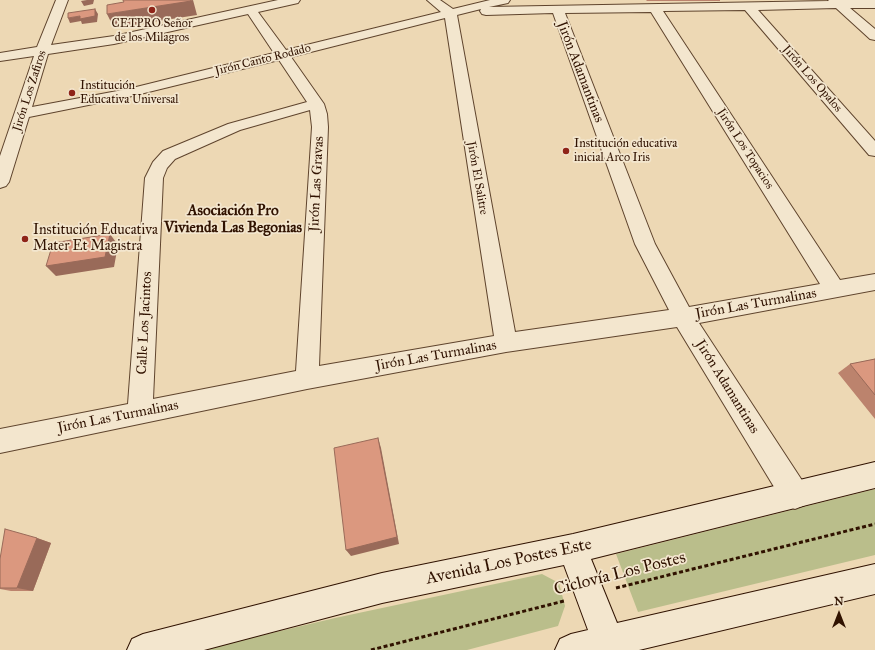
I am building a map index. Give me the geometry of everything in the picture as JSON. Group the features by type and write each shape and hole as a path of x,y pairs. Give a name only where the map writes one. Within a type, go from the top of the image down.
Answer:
{"street":[{"name":"Jirón Los Zafiros","path":"0,182 42,52 62,0"},
{"path":"0,57 42,52 114,40 294,0"},
{"path":"433,0 452,13 557,9 749,7 837,2 875,4"},
{"name":"Jirón Canto Rodado","path":"21,114 128,93 504,0"},
{"path":"837,2 875,36"},
{"name":"Jirón Los Opalos","path":"749,7 875,151"},
{"name":"Jirón Los Topacios","path":"655,8 835,290"},
{"name":"Jirón Adamantinas","path":"557,9 645,244 683,317 795,495"},
{"name":"Jirón Las Gravas","path":"251,10 284,55 316,104 319,114 320,126 307,380"},
{"name":"Jirón El Salitre","path":"452,13 506,343"},
{"name":"Calle Los Jacintos","path":"140,412 154,178 159,166 169,155 234,127 316,104"},
{"name":"Jirón Las Turmalinas","path":"0,441 140,412 506,343 683,317 875,282"},
{"name":"Avenida Los Postes Este","path":"143,650 382,588 573,549 875,476"},
{"path":"573,549 608,641"},
{"path":"571,650 875,580"}],"path":[{"name":"Ciclovía Los Postes","path":"371,650 590,594 875,524"}],"green space":[{"path":"875,489 875,555 638,612 616,554"},
{"path":"542,574 559,583 565,606 558,626 467,650 200,650 335,618"}],"building":[{"path":"123,0 191,1 107,14 107,5 124,2"},
{"path":"95,9 95,16 80,19 80,16 68,18 68,13"},
{"path":"110,234 105,257 46,266 53,243"},
{"path":"875,359 875,395 850,364"},
{"path":"378,438 397,537 346,550 334,448"},
{"path":"5,529 37,538 17,588 0,588 0,559"}],"place":[{"name":"CETPRO Señor de los Milagros","path":"152,10"},
{"name":"Institución Educativa Universal","path":"72,93"},
{"name":"Institución educativa inicial Arco Iris","path":"566,151"},
{"name":"Institución Educativa Mater Et Magistra","path":"25,239"}],"district":[{"name":"Asociación Pro Vivienda Las Begonias","path":"233,220"}]}
